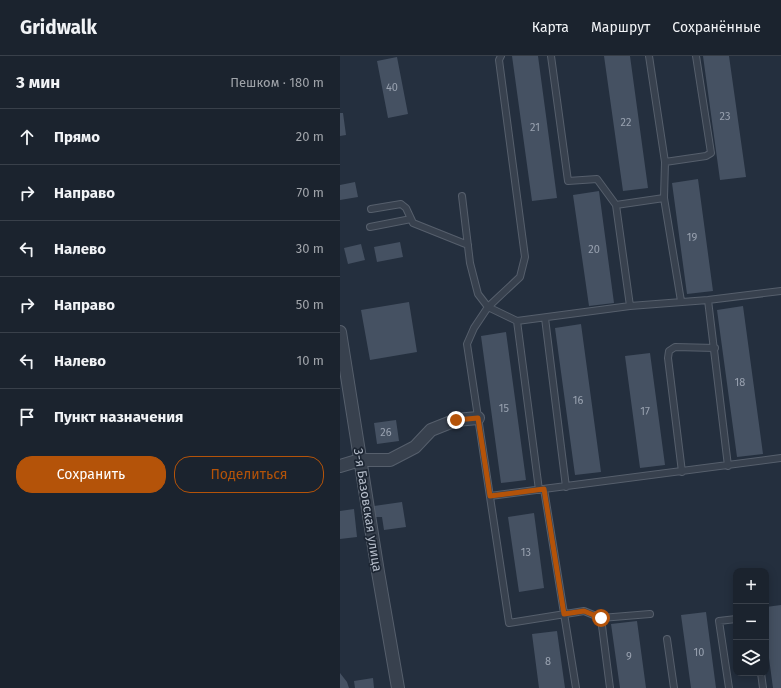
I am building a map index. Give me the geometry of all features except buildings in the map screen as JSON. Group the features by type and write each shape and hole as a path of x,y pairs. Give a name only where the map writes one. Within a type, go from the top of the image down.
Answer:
{"street":[{"name":"3-я Базовская улица","path":"340,332 343,369 360,460 398,688"},
{"path":"340,466 360,460 390,460 415,447 431,430 456,420 478,418"}],"lane":[{"path":"501,56 499,60 526,257 520,277 488,307 474,328 467,344 509,623 584,611 601,618 650,614"},
{"path":"551,56 568,181 597,179 616,205 630,306"},
{"path":"649,56 665,162 664,198 681,301"},
{"path":"665,162 706,156 711,152 696,56"},
{"path":"462,196 468,245 478,294 488,307 518,321 630,306 708,300 781,291"},
{"path":"616,205 664,198"},
{"path":"371,209 401,204 406,208 413,223 468,245"},
{"path":"370,227 411,219"},
{"path":"708,300 715,348 728,466"},
{"path":"545,318 566,487"},
{"path":"518,321 542,490 576,688"},
{"path":"682,472 668,358 669,351 675,348 715,348"},
{"path":"490,496 781,458"},
{"path":"601,618 610,688"},
{"path":"729,688 719,621 733,619"},
{"path":"667,639 674,688"},
{"path":"761,676 763,688"}],"route":[{"path":"456,420 478,418 490,496 544,489 564,614 584,611 601,618"}]}
